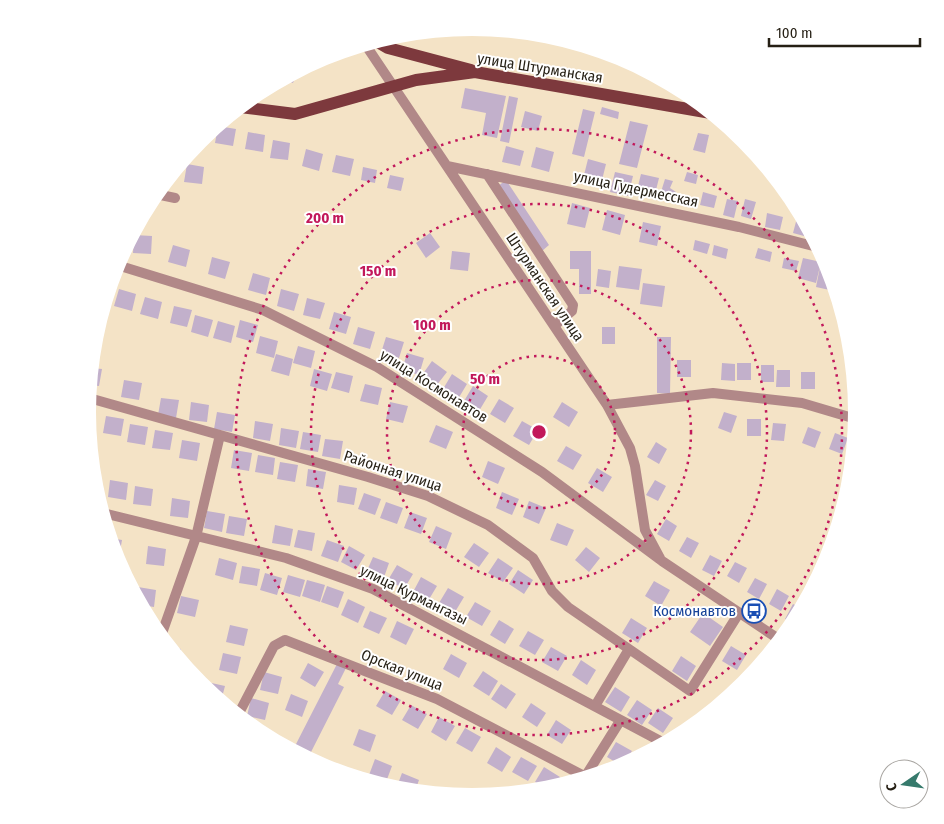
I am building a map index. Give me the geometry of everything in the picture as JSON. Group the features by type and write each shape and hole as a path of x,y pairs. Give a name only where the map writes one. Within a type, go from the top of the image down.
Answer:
{"main road":[{"path":"385,46 478,72"},
{"name":"улица Штурманская","path":"393,87 416,80 478,72 696,110"},
{"path":"251,108 295,114 393,87"}],"street":[{"name":"Штурманская улица","path":"369,51 606,406 630,448 635,466 645,530 662,562"},
{"name":"улица Гудермесская","path":"447,166 808,244"},
{"path":"487,174 573,305 572,311 554,326"},
{"path":"165,196 175,198"},
{"name":"улица Космонавтов","path":"125,268 263,310 376,366 542,472 662,562 774,636"},
{"path":"606,406 713,393 802,403 848,417"},
{"name":"Районная улица","path":"96,400 420,493 488,525 532,558 552,591 568,607 690,691 739,613"},
{"path":"164,627 196,537 220,436"},
{"name":"улица Курмангазы","path":"111,515 286,558 373,589 656,739"},
{"name":"Орская улица","path":"241,709 274,646 285,640 436,699 577,773"},
{"path":"595,706 629,649"},
{"path":"591,769 620,721"}],"building":[{"path":"465,88 506,96 497,138 482,135 486,113 461,108"},
{"path":"509,96 518,98 509,143 500,141"},
{"path":"602,107 619,112 618,119 600,114"},
{"path":"583,109 595,112 584,157 572,154"},
{"path":"525,111 542,116 538,131 521,127"},
{"path":"630,121 648,125 637,168 619,164"},
{"path":"226,127 236,129 233,146 215,143 216,136"},
{"path":"248,132 265,135 263,152 245,149"},
{"path":"698,133 709,135 705,153 693,150"},
{"path":"273,140 290,143 288,160 270,158"},
{"path":"506,146 524,151 520,166 502,162"},
{"path":"536,147 554,152 549,172 531,167"},
{"path":"306,149 323,154 319,171 302,166"},
{"path":"336,155 354,159 350,176 332,172"},
{"path":"588,159 606,164 601,184 583,179"},
{"path":"189,164 204,167 202,184 184,182"},
{"path":"363,167 377,170 375,183 361,180"},
{"path":"615,172 633,176 628,196 610,192"},
{"path":"687,172 698,175 696,184 684,181"},
{"path":"641,174 659,178 654,198 636,194"},
{"path":"390,175 404,178 401,191 387,188"},
{"path":"665,179 673,181 670,188 676,192 674,199 660,195"},
{"path":"506,180 549,245 542,251 498,186"},
{"path":"703,192 717,196 714,208 700,205"},
{"path":"727,199 738,201 734,218 723,215"},
{"path":"745,199 756,202 751,219 741,216"},
{"path":"572,203 590,208 585,228 567,224"},
{"path":"607,210 625,215 620,235 602,230"},
{"path":"767,213 783,217 780,230 765,227"},
{"path":"643,222 661,226 657,246 639,242"},
{"path":"796,222 803,236 793,233"},
{"path":"430,233 440,247 426,258 416,243"},
{"path":"141,235 152,236 151,254 133,253"},
{"path":"695,240 710,244 707,254 693,250"},
{"path":"173,245 190,250 186,267 168,262"},
{"path":"714,245 728,249 726,259 712,255"},
{"path":"758,248 772,252 770,262 755,258"},
{"path":"452,251 470,253 468,271 450,269"},
{"path":"570,251 591,251 591,294 579,294 579,269 570,269"},
{"path":"212,257 230,262 225,279 208,274"},
{"path":"784,258 799,261 796,271 782,268"},
{"path":"803,258 816,261 819,269 816,283 798,278"},
{"path":"619,266 642,269 639,290 616,287"},
{"path":"598,269 611,271 609,288 596,286"},
{"path":"820,269 827,290 816,287"},
{"path":"253,273 270,278 266,295 248,290"},
{"path":"643,283 665,286 662,307 640,304"},
{"path":"119,289 136,294 132,311 114,306"},
{"path":"281,289 299,294 294,311 277,306"},
{"path":"145,297 162,302 158,319 140,314"},
{"path":"307,298 325,303 320,319 303,315"},
{"path":"174,306 192,310 187,327 170,323"},
{"path":"334,312 351,317 346,334 329,329"},
{"path":"195,315 213,320 208,337 191,332"},
{"path":"240,320 258,325 253,342 236,337"},
{"path":"218,321 235,326 231,343 213,338"},
{"path":"358,327 375,332 370,349 353,344"},
{"path":"602,327 615,327 615,344 602,344"},
{"path":"260,336 278,341 274,358 256,353"},
{"path":"386,337 404,342 399,358 381,353"},
{"path":"657,337 671,337 670,394 657,393"},
{"path":"298,346 315,351 311,368 293,363"},
{"path":"407,353 424,358 419,375 402,370"},
{"path":"276,354 293,359 289,376 271,371"},
{"path":"677,360 691,360 691,377 677,377"},
{"path":"432,361 447,372 436,386 422,375"},
{"path":"722,363 735,364 735,381 721,380"},
{"path":"737,363 751,363 751,380 737,380"},
{"path":"761,365 774,365 774,382 761,382"},
{"path":"99,369 102,369 99,386 97,386"},
{"path":"314,369 332,374 327,391 310,386"},
{"path":"777,370 790,370 790,387 776,387"},
{"path":"336,372 353,376 349,393 331,388"},
{"path":"801,372 815,372 815,389 801,389"},
{"path":"452,374 467,384 458,399 443,389"},
{"path":"124,380 142,383 139,400 121,397"},
{"path":"365,384 382,388 378,405 360,401"},
{"path":"473,386 488,396 479,411 464,401"},
{"path":"161,398 179,400 176,418 158,415"},
{"path":"499,399 514,408 505,423 490,414"},
{"path":"191,402 209,405 207,422 189,420"},
{"path":"390,402 408,406 403,423 386,419"},
{"path":"562,402 578,412 569,427 553,417"},
{"path":"217,412 235,415 232,432 214,429"},
{"path":"724,412 737,416 731,433 718,428"},
{"path":"106,416 124,419 121,436 103,433"},
{"path":"747,419 761,419 761,436 747,436"},
{"path":"255,421 273,424 270,441 253,438"},
{"path":"522,421 538,430 529,445 513,436"},
{"path":"773,423 786,424 784,441 771,440"},
{"path":"130,424 148,427 145,445 127,442"},
{"path":"436,425 453,432 446,449 429,442"},
{"path":"808,427 821,432 815,448 802,443"},
{"path":"281,428 299,431 296,448 279,445"},
{"path":"155,430 173,433 170,450 152,448"},
{"path":"303,432 321,435 318,452 300,449"},
{"path":"835,433 847,438 842,454 829,449"},
{"path":"325,439 343,441 340,459 322,456"},
{"path":"182,440 200,443 197,461 179,458"},
{"path":"656,442 667,449 659,464 647,457"},
{"path":"566,446 582,455 573,470 557,461"},
{"path":"234,450 252,453 249,471 231,468"},
{"path":"258,455 275,458 273,475 255,472"},
{"path":"488,461 505,468 498,484 482,477"},
{"path":"280,462 298,465 295,482 277,479"},
{"path":"597,468 612,477 603,492 588,483"},
{"path":"308,469 326,472 323,489 306,486"},
{"path":"110,480 128,483 126,500 108,497"},
{"path":"655,480 666,486 658,501 646,495"},
{"path":"339,485 357,488 354,505 337,502"},
{"path":"135,486 153,489 151,506 133,504"},
{"path":"502,492 519,499 512,515 496,508"},
{"path":"364,493 381,499 375,515 358,509"},
{"path":"172,498 190,501 188,518 170,516"},
{"path":"529,501 546,508 539,524 523,517"},
{"path":"386,502 403,508 397,524 380,518"},
{"path":"207,511 225,514 222,532 204,528"},
{"path":"410,512 427,518 421,534 404,528"},
{"path":"229,516 247,519 244,536 226,533"},
{"path":"666,519 677,526 669,541 657,534"},
{"path":"557,523 574,530 567,546 550,540"},
{"path":"275,525 293,529 290,546 272,543"},
{"path":"436,526 452,533 446,549 429,542"},
{"path":"298,530 315,533 312,551 294,547"},
{"path":"687,537 699,543 691,558 679,551"},
{"path":"327,540 344,546 338,562 321,556"},
{"path":"474,543 489,553 479,567 464,557"},
{"path":"148,546 166,549 164,566 146,564"},
{"path":"349,546 365,555 356,570 341,562"},
{"path":"586,547 600,558 589,572 575,560"},
{"path":"710,555 722,561 714,576 702,570"},
{"path":"373,557 389,563 383,580 366,573"},
{"path":"219,558 237,563 233,580 215,575"},
{"path":"498,558 513,568 503,582 488,573"},
{"path":"735,562 747,568 739,583 727,576"},
{"path":"397,565 413,574 404,589 388,580"},
{"path":"242,566 260,569 257,586 239,583"},
{"path":"518,570 533,580 524,594 509,584"},
{"path":"265,573 282,578 277,595 260,590"},
{"path":"288,575 305,580 300,597 283,592"},
{"path":"421,577 437,586 428,601 413,592"},
{"path":"755,578 767,584 759,599 747,592"},
{"path":"307,580 325,585 320,602 302,596"},
{"path":"654,581 670,590 661,606 645,596"},
{"path":"327,586 344,592 338,608 321,602"},
{"path":"140,587 156,590 154,607 151,607"},
{"path":"448,588 464,597 455,612 439,603"},
{"path":"777,589 789,596 781,611 769,604"},
{"path":"181,596 199,600 195,617 177,613"},
{"path":"348,599 365,607 358,623 341,615"},
{"path":"475,602 491,611 482,626 466,617"},
{"path":"370,611 387,618 379,634 363,627"},
{"path":"703,613 723,627 710,646 690,632"},
{"path":"631,618 647,628 638,643 622,633"},
{"path":"499,620 514,629 505,644 490,635"},
{"path":"397,621 414,629 406,645 390,637"},
{"path":"230,625 248,629 244,646 226,642"},
{"path":"528,631 544,640 535,655 519,646"},
{"path":"731,646 746,655 737,670 722,661"},
{"path":"551,647 567,656 558,671 542,662"},
{"path":"223,653 241,657 237,674 219,670"},
{"path":"451,654 467,663 459,678 443,669"},
{"path":"681,656 696,666 687,681 672,671"},
{"path":"581,660 596,670 587,685 572,675"},
{"path":"338,662 347,666 338,684 344,687 311,751 296,744"},
{"path":"308,663 324,672 315,687 300,678"},
{"path":"483,671 498,681 489,696 473,686"},
{"path":"264,672 282,677 278,694 260,690"},
{"path":"211,683 225,686 223,694"},
{"path":"501,684 516,694 506,709 491,699"},
{"path":"615,687 630,697 621,712 605,702"},
{"path":"385,691 401,700 392,715 376,706"},
{"path":"291,694 308,701 302,717 285,710"},
{"path":"251,698 269,703 265,720 254,717 248,713"},
{"path":"637,700 652,710 642,725 627,715"},
{"path":"531,703 546,713 537,727 522,717"},
{"path":"411,705 427,714 418,729 402,720"},
{"path":"658,708 673,718 663,733 648,723"},
{"path":"439,717 455,726 446,741 431,732"},
{"path":"556,720 571,730 562,744 547,735"},
{"path":"465,728 481,737 472,752 456,743"},
{"path":"359,729 376,735 370,752 353,745"},
{"path":"616,742 632,751 613,760 607,757"},
{"path":"496,747 511,757 502,772 487,763"},
{"path":"521,757 537,766 528,781 512,772"},
{"path":"375,759 392,766 387,778 370,773"},
{"path":"544,767 560,777 545,781 535,782"},
{"path":"402,773 419,780 418,784 399,781"}],"place":[{"name":"Космонавтов","path":"754,611"}]}
